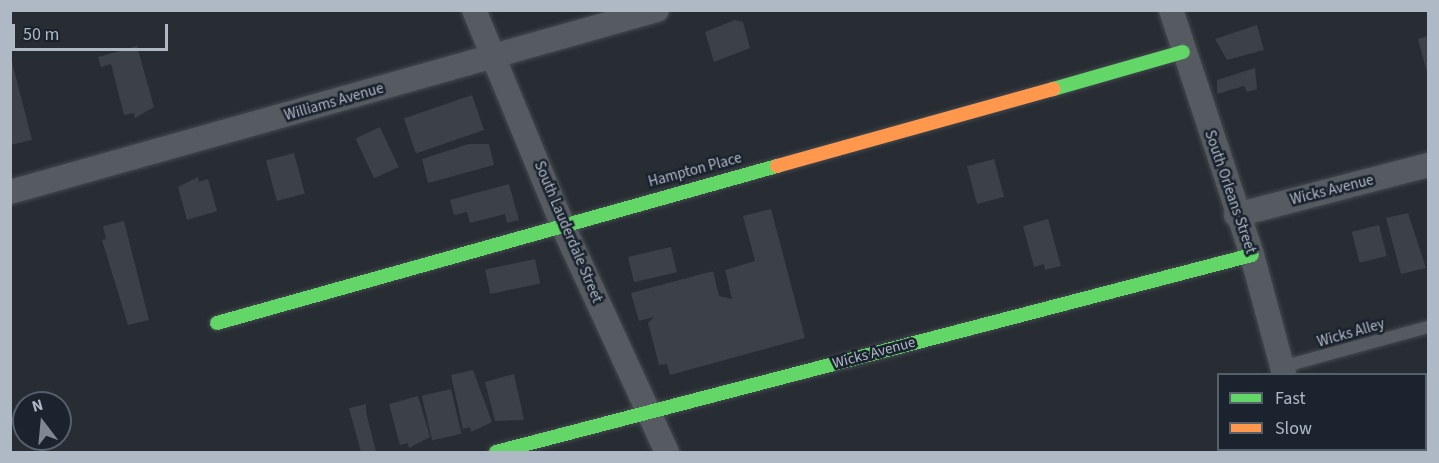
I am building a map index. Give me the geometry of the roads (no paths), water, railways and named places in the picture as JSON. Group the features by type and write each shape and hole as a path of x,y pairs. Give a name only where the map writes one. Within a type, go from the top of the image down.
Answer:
{"street":[{"name":"South Lauderdale Street","path":"474,10 496,54 562,224 667,453"},
{"name":"Williams Avenue","path":"10,192 657,10"},
{"name":"South Orleans Street","path":"1171,10 1236,215 1252,255 1283,371"},
{"name":"Hampton Place","path":"217,323 562,224 1183,52"},
{"name":"Wicks Avenue","path":"1236,215 1428,165"},
{"name":"Wicks Avenue","path":"496,453 1252,255"}],"lane":[{"name":"Wicks Alley","path":"1283,371 1428,327"}]}
